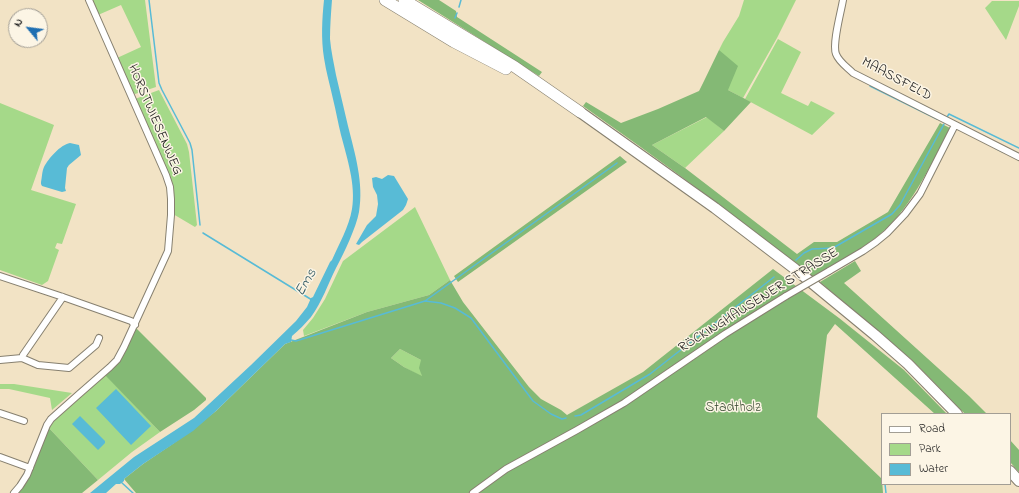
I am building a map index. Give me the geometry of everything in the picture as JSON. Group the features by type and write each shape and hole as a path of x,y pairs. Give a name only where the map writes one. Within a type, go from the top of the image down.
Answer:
{"highway":[{"path":"385,0 454,42 544,88"},
{"path":"404,0 515,67 580,112"}],"main road":[{"path":"580,112 716,208 795,269 908,364 956,413"},
{"path":"1011,472 1019,482"}],"street":[{"name":"HORSTWIESENWEG","path":"14,493 27,475 47,425 54,416 117,360 135,325 168,251 171,215 170,187 89,0"},
{"name":"MAASSFELD","path":"843,0 834,48 836,55 841,62 853,73 956,125"},
{"path":"956,125 1019,157"},
{"name":"RÖCKINGHAUSENER STRASSE","path":"473,493 506,469 624,403 725,334 786,296 864,251 876,242 905,214 920,194 956,125"},
{"path":"0,276 131,321 135,325"},
{"path":"22,358 63,297"},
{"path":"0,360 22,358 38,365 68,368 96,345 99,338"},
{"path":"0,413 24,421"},
{"path":"0,457 30,468"}],"green space":[{"path":"92,0 145,0 156,87 135,94 132,92 117,58 141,47 121,5 98,15"},
{"path":"418,0 439,0 456,11 457,17 542,72 539,76"},
{"path":"744,0 796,0 777,38 743,98 728,90 719,50 739,16"},
{"path":"992,1 1019,1 1019,6 1006,40 985,8"},
{"path":"778,39 801,52 781,93 808,106 811,101 835,113 812,135 745,99"},
{"path":"719,50 738,66 728,90 751,102 724,131 706,117 652,145 685,168 797,254 814,242 837,242 888,212 940,123 950,128 918,188 898,216 886,229 866,245 812,277 699,190 583,106 586,102 621,123 658,109 699,91"},
{"path":"159,90 187,144 197,225 195,227 173,214 173,200 135,99"},
{"path":"0,103 54,125 31,190 76,204 62,244 57,243 55,248 59,250 48,281 42,285 0,270"},
{"path":"707,117 724,131 685,168 652,145"},
{"path":"620,156 627,162 458,282 454,276"},
{"path":"415,207 450,280 429,295 367,312 304,336 303,330 313,318 325,299 343,261"},
{"path":"855,261 861,271 844,283 986,413 964,413 912,360 820,282"},
{"name":"Stadtholz","path":"773,269 839,318 904,370 946,413 934,413 835,324 827,335 817,417 881,478 883,493 136,493 124,479 216,411 285,344 367,312 429,295 450,280 463,302 529,387 541,399 567,415 643,372","holes":["400,349 421,360 419,368 422,376 404,367 391,358"]},
{"path":"136,328 206,398 206,400 194,410 160,432 105,375"},
{"path":"400,349 421,360 422,377 391,358"},
{"path":"105,374 160,432 132,452 98,480 48,427 53,420"},
{"path":"0,384 14,384 72,393 52,410 50,398 9,389 0,389"},
{"path":"48,427 98,480 82,493 18,493 32,473 45,431"},
{"path":"1011,441 1019,450 1019,472 1011,463"}],"water":[{"path":"324,0 332,0 330,34 331,48 360,179 359,212 346,248 325,293 311,317 292,336 291,342 285,344 216,411 193,431 143,464 124,479 124,481 120,484 116,484 106,493 90,493 134,457 194,418 296,321 313,297 344,235 352,209 353,191 324,58 322,29"},
{"path":"70,143 79,145 81,155 67,168 66,191 62,192 42,186 42,172 46,163 62,146"},
{"path":"388,175 394,176 408,199 406,205 403,210 359,245 356,244 367,225 376,216 378,204 372,178 376,177 382,179"},
{"path":"116,389 151,426 131,445 96,408"},
{"path":"80,416 105,441 105,443 98,450 72,424"}],"waterway":[{"path":"149,0 159,83 190,143 192,150 200,225"},
{"path":"459,7 461,0"},
{"path":"455,18 457,13"},
{"path":"870,86 937,119"},
{"path":"947,117 949,114 1019,148"},
{"path":"796,260 804,253 812,249 833,248 892,214 900,205 944,124"},
{"path":"995,148 1003,152"},
{"path":"291,340 296,341 425,301 617,163"},
{"name":"Ems","path":"203,233 312,300"},
{"path":"575,416 581,415 650,374 774,277"},
{"path":"425,301 441,303 455,308 471,318 533,401 551,414 562,419 566,418"},
{"path":"121,482 133,493"},
{"path":"885,485 886,493"}]}
